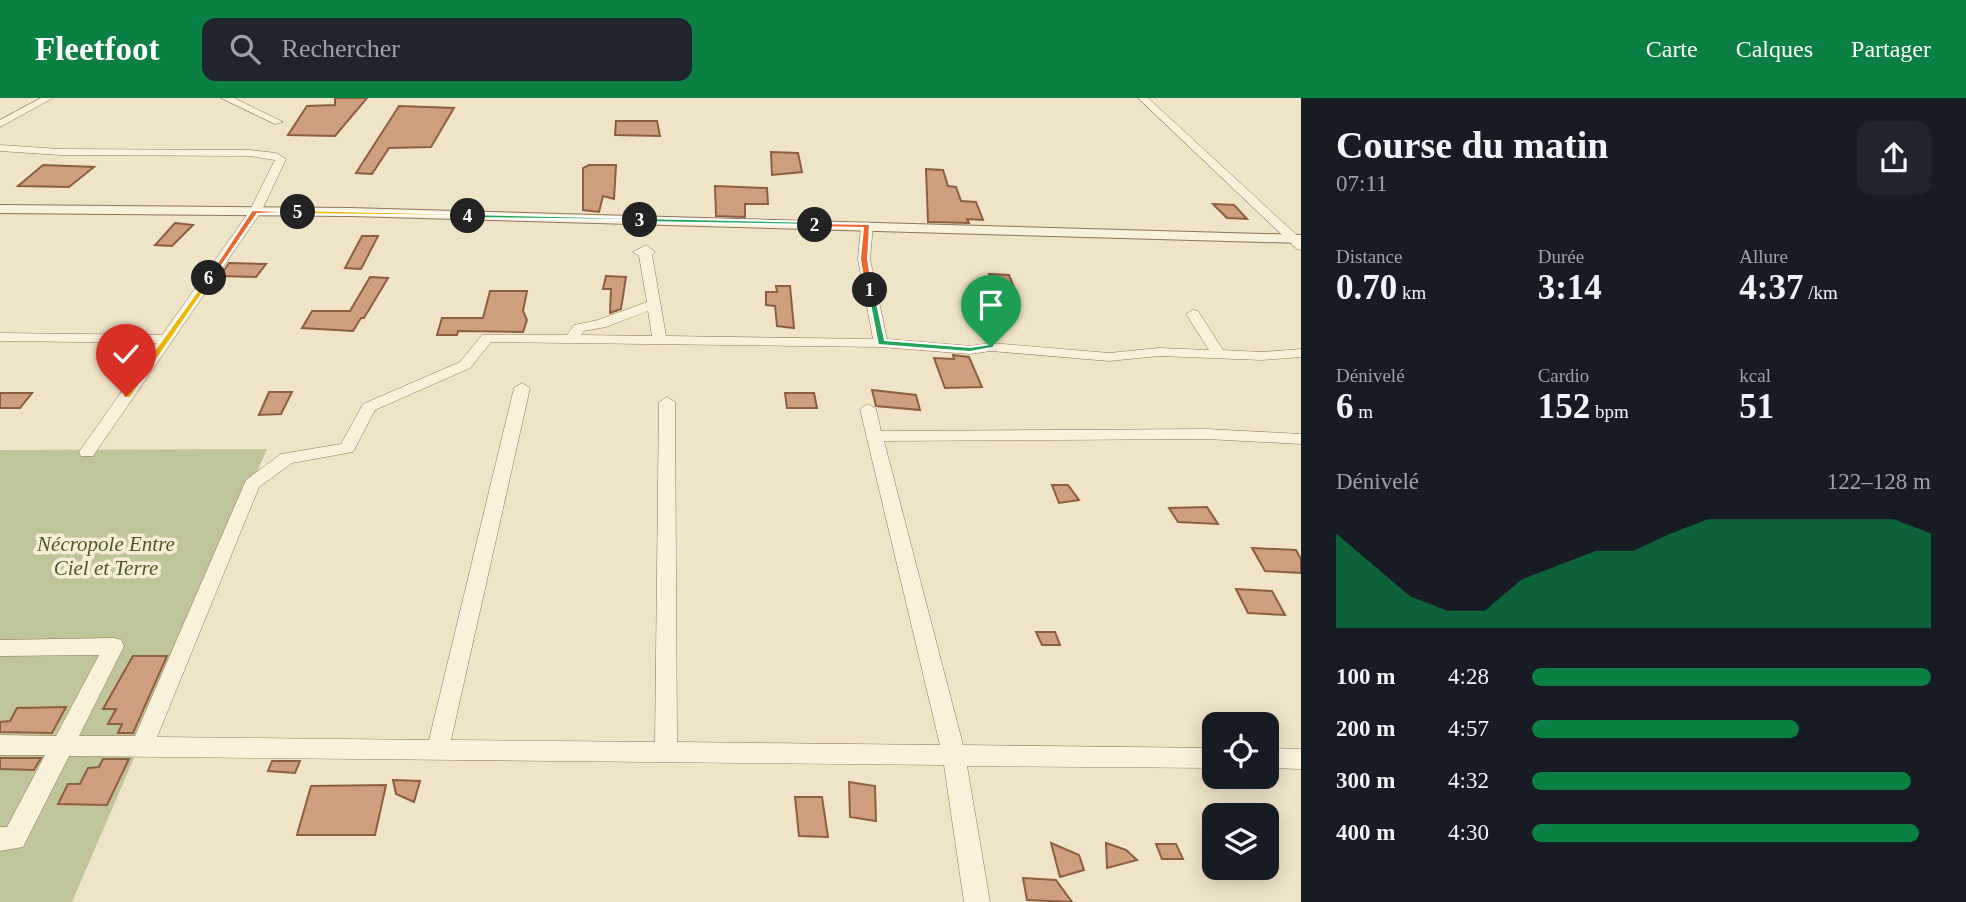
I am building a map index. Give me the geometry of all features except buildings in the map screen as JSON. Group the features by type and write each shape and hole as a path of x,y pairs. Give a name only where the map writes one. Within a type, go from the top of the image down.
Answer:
{"street":[{"path":"0,124 48,98"},
{"path":"226,98 278,121"},
{"path":"1143,98 1299,241"},
{"path":"0,148 60,152 272,155 281,159 255,212 87,452"},
{"path":"0,209 867,226 1299,241"},
{"path":"867,226 864,259 881,343"},
{"path":"645,253 660,342"},
{"path":"571,340 579,327 610,321 635,309 654,304"},
{"path":"1193,313 1218,353"},
{"path":"0,337 166,339"},
{"path":"142,746 252,484 287,458 347,448 369,407 466,365 488,338 881,343 970,350 991,347 1109,357 1130,352 1262,356 1301,354"},
{"path":"438,749 522,388"},
{"path":"666,752 667,402"},
{"path":"868,410 954,755 977,902"},
{"path":"875,436 1206,435 1301,439"},
{"path":"0,648 114,646 14,839 0,839"},
{"path":"0,745 1202,758"},
{"path":"1279,758 1301,759"}],"green space":[{"name":"Nécropole Entre Ciel et Terre","path":"267,449 72,902 0,902 0,450"}],"route":[{"path":"126,396 255,212 350,212 867,226 864,259 881,343 970,350 991,347"}]}
